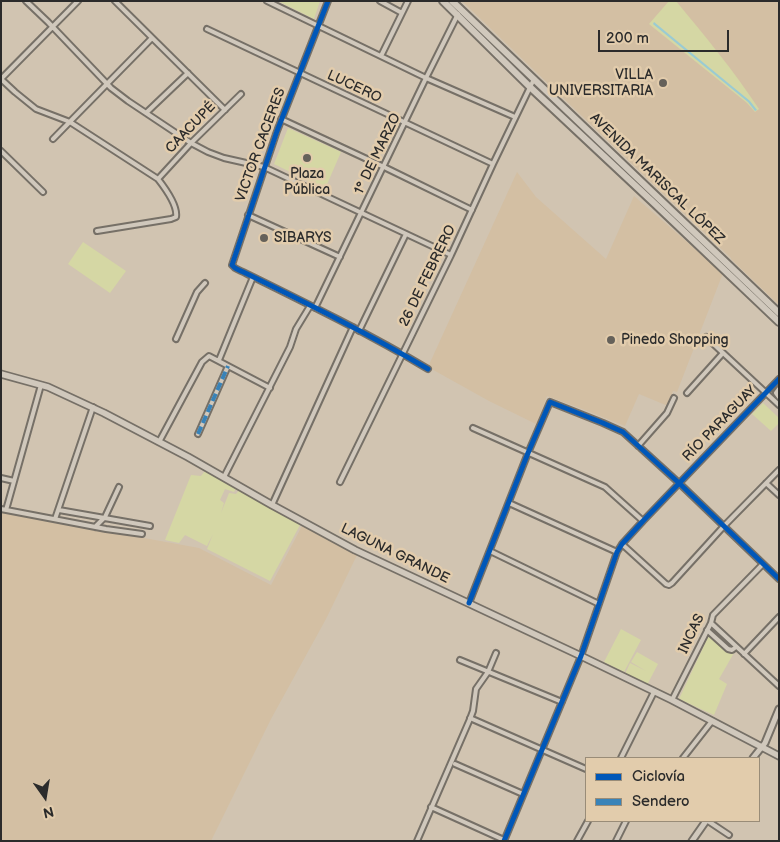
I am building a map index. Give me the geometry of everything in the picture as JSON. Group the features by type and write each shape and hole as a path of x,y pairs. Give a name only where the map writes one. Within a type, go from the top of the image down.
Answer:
{"highway":[{"path":"443,1 459,13 530,87 779,322"},
{"name":"AVENIDA MARISCAL LÓPEZ","path":"452,1 459,13 534,79 779,313"},
{"path":"664,212 666,217 679,230"}],"main road":[{"name":"LAGUNA GRANDE","path":"1,374 41,385 93,407 355,550 672,700 779,756"}],"street":[{"path":"26,1 106,84 191,143 224,158 264,167 451,255"},
{"path":"78,1 1,79 36,109 70,122 158,179 176,209 176,217 166,221 97,231"},
{"path":"115,1 224,110"},
{"path":"267,1 426,78 516,117"},
{"name":"VICTOR CACERES","path":"253,277 235,268 232,262 281,119 328,1"},
{"path":"380,1 402,13"},
{"path":"380,56 408,1"},
{"name":"1° DE MARZO","path":"315,308 459,13"},
{"name":"LUCERO","path":"207,28 493,164"},
{"path":"53,139 152,38"},
{"path":"146,113 188,73"},
{"name":"26 DE FEBRERO","path":"340,482 451,255 534,79"},
{"name":"CAACUPÉ","path":"158,179 191,143 241,94"},
{"path":"281,119 472,210"},
{"path":"1,151 43,192"},
{"path":"248,215 340,257"},
{"path":"360,331 406,234"},
{"path":"219,360 253,277 353,327 428,369"},
{"path":"176,339 197,292 205,283"},
{"path":"224,477 290,347 296,329 310,306"},
{"path":"272,505 353,327"},
{"path":"706,337 779,405"},
{"path":"687,393 723,353"},
{"path":"159,442 202,362 209,356 270,388"},
{"path":"198,434 228,366"},
{"name":"RÍO PARAGUAY","path":"504,840 581,656 617,552 643,521 779,379"},
{"path":"41,385 4,510 142,534"},
{"path":"779,389 776,394 779,397"},
{"path":"638,446 667,414 674,398"},
{"path":"469,603 550,402 623,432 779,579"},
{"path":"55,519 93,407"},
{"path":"473,428 605,487 643,521"},
{"path":"622,544 666,584 672,583 779,470"},
{"path":"1,478 14,481"},
{"path":"766,483 779,494"},
{"path":"95,527 105,517 119,487"},
{"path":"509,503 617,552"},
{"path":"58,510 150,526"},
{"path":"490,552 599,604"},
{"name":"INCAS","path":"672,700 713,615 763,564"},
{"path":"744,654 779,617"},
{"path":"710,623 779,686"},
{"path":"707,630 728,649 732,650 736,647"},
{"path":"417,841 473,711 476,689 488,672 496,653"},
{"path":"460,660 562,702"},
{"path":"621,757 654,692"},
{"path":"754,757 766,743 779,709"},
{"path":"470,718 585,770"},
{"path":"684,757 712,721"},
{"path":"455,764 523,794"},
{"path":"431,807 504,840"},
{"path":"577,841 587,822"},
{"path":"616,841 626,822"},
{"path":"692,841 706,822"},
{"path":"709,822 729,835"}],"shaded area":[{"name":"VILLA UNIVERSITARIA","path":"462,1 779,1 779,305 731,258"},
{"path":"517,172 536,197 606,259 634,196 723,273 677,392 673,391 668,406 639,394 625,426 547,396 536,424 489,401 428,367"},
{"path":"1,512 199,548 271,585 304,522 358,553 326,619 271,719 211,841 1,841"}],"green space":[{"path":"278,1 320,1 314,19"},
{"path":"669,1 676,1 729,67 759,109 755,112 747,103 649,24"},
{"name":"Plaza Pública","path":"288,128 341,152 325,189 274,164"},
{"path":"83,242 126,271 110,293 68,264"},
{"path":"763,403 779,418 779,423 771,431 752,414"},
{"path":"204,472 210,472 237,487 234,492 225,489 220,500 224,503 221,513 229,493 236,494 240,489 300,525 270,581 207,549 213,534 207,546 185,535 179,543 165,540 191,475 201,476"},
{"path":"621,629 641,640 624,672 604,662"},
{"path":"710,633 735,651 719,679 727,684 714,715 679,699"},
{"path":"637,652 658,664 647,685 625,674 630,663 646,671 631,662"}],"water":[{"path":"654,22 750,101 757,110 755,111 748,102 653,24"}],"marked path":[{"path":"198,434 228,366"}],"cycle path":[{"path":"328,1 277,131 232,265 357,329 428,369"},
{"path":"504,841 581,656 617,552 643,521 779,379"},
{"path":"469,603 550,402 623,432 779,579"}],"place":[{"name":"VILLA UNIVERSITARIA","path":"663,83"},
{"name":"Plaza Pública","path":"307,158"},
{"name":"SIBARYS","path":"264,238"},
{"name":"Pinedo Shopping","path":"611,340"}]}
